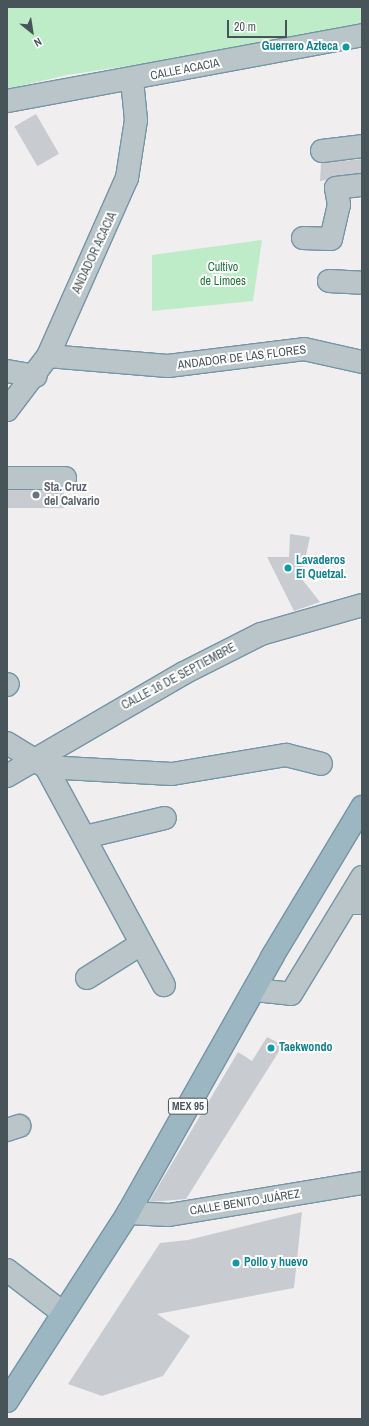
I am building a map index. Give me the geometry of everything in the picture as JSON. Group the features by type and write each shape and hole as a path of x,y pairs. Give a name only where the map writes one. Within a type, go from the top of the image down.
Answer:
{"highway":[{"name":"MEX 95","path":"7,1401 128,1213 255,990 362,807"}],"street":[{"name":"CALLE ACACIA","path":"7,101 132,80 362,35"},
{"name":"ANDADOR ACACIA","path":"7,410 36,376 48,356 127,178 136,120 132,80"},
{"path":"322,151 362,146"},
{"path":"303,238 331,239 339,205 336,188 362,185"},
{"path":"329,281 362,283"},
{"name":"ANDADOR DE LAS FLORES","path":"48,356 168,366 304,349 362,362"},
{"path":"7,371 36,376"},
{"path":"7,478 65,478"},
{"name":"CALLE 16 DE SEPTIEMBRE","path":"7,776 38,763 261,634 362,605"},
{"path":"7,743 38,763 85,837 96,865 164,985"},
{"path":"38,763 172,774 286,756 321,764"},
{"path":"85,837 165,818"},
{"path":"255,990 291,994 355,903 362,877"},
{"path":"87,978 141,944"},
{"name":"CALLE BENITO JUÁREZ","path":"128,1213 169,1215 362,1183"},
{"path":"7,1270 63,1313"}],"green space":[{"path":"7,7 362,7 362,31 67,75 7,89"},
{"name":"Cultivo de Limoes","path":"262,240 253,301 152,311 152,255"}],"building":[{"path":"36,114 59,154 37,166 14,126"},
{"path":"362,159 362,173 320,181 321,163"},
{"name":"Sta. Cruz del Calvario","path":"7,490 64,490 64,508 7,508"},
{"name":"Lavaderos El Quetzal.","path":"290,534 310,537 301,578 320,602 294,611 267,557 289,557"},
{"path":"267,1037 283,1045 186,1199 149,1202 238,1052 252,1061"},
{"path":"302,1212 294,1288 157,1314 190,1336 163,1376 102,1396 68,1384 160,1243 188,1240"}],"place":[{"name":"Guerrero Azteca","path":"346,47"},
{"name":"Sta. Cruz del Calvario","path":"36,495"},
{"name":"Lavaderos El Quetzal.","path":"288,568"},
{"name":"Taekwondo","path":"271,1048"},
{"name":"Pollo y huevo","path":"236,1263"}]}
